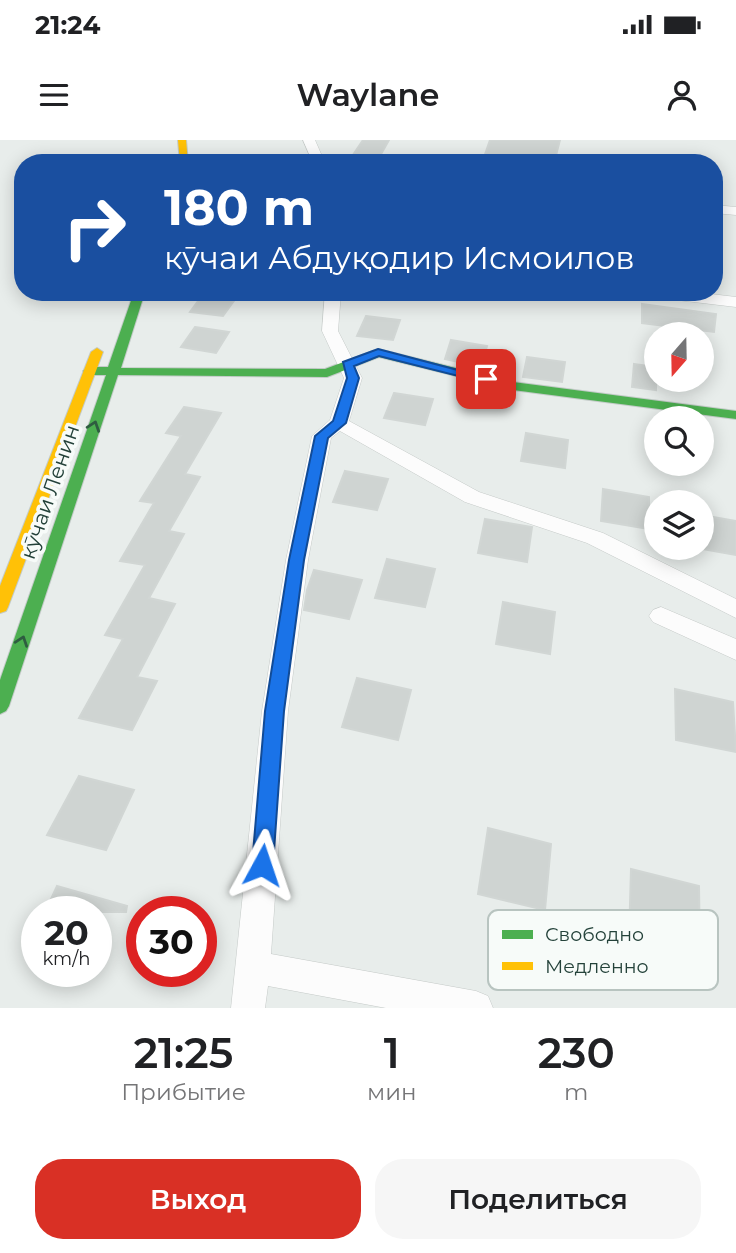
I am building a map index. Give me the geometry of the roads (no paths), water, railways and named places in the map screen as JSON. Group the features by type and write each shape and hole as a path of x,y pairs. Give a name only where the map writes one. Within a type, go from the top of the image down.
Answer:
{"street":[{"name":"кӯчаи Ленин","path":"0,706 137,301"},
{"path":"248,1008 254,967 275,711 297,560 322,436 339,423 353,378 330,331 332,301"},
{"name":"кӯчаи Ленин","path":"0,607 102,337"},
{"path":"89,371 327,373 378,352 513,386 736,415"},
{"path":"339,423 472,497 596,538 736,609"},
{"path":"661,616 736,650"},
{"path":"254,967 476,1008"}]}
